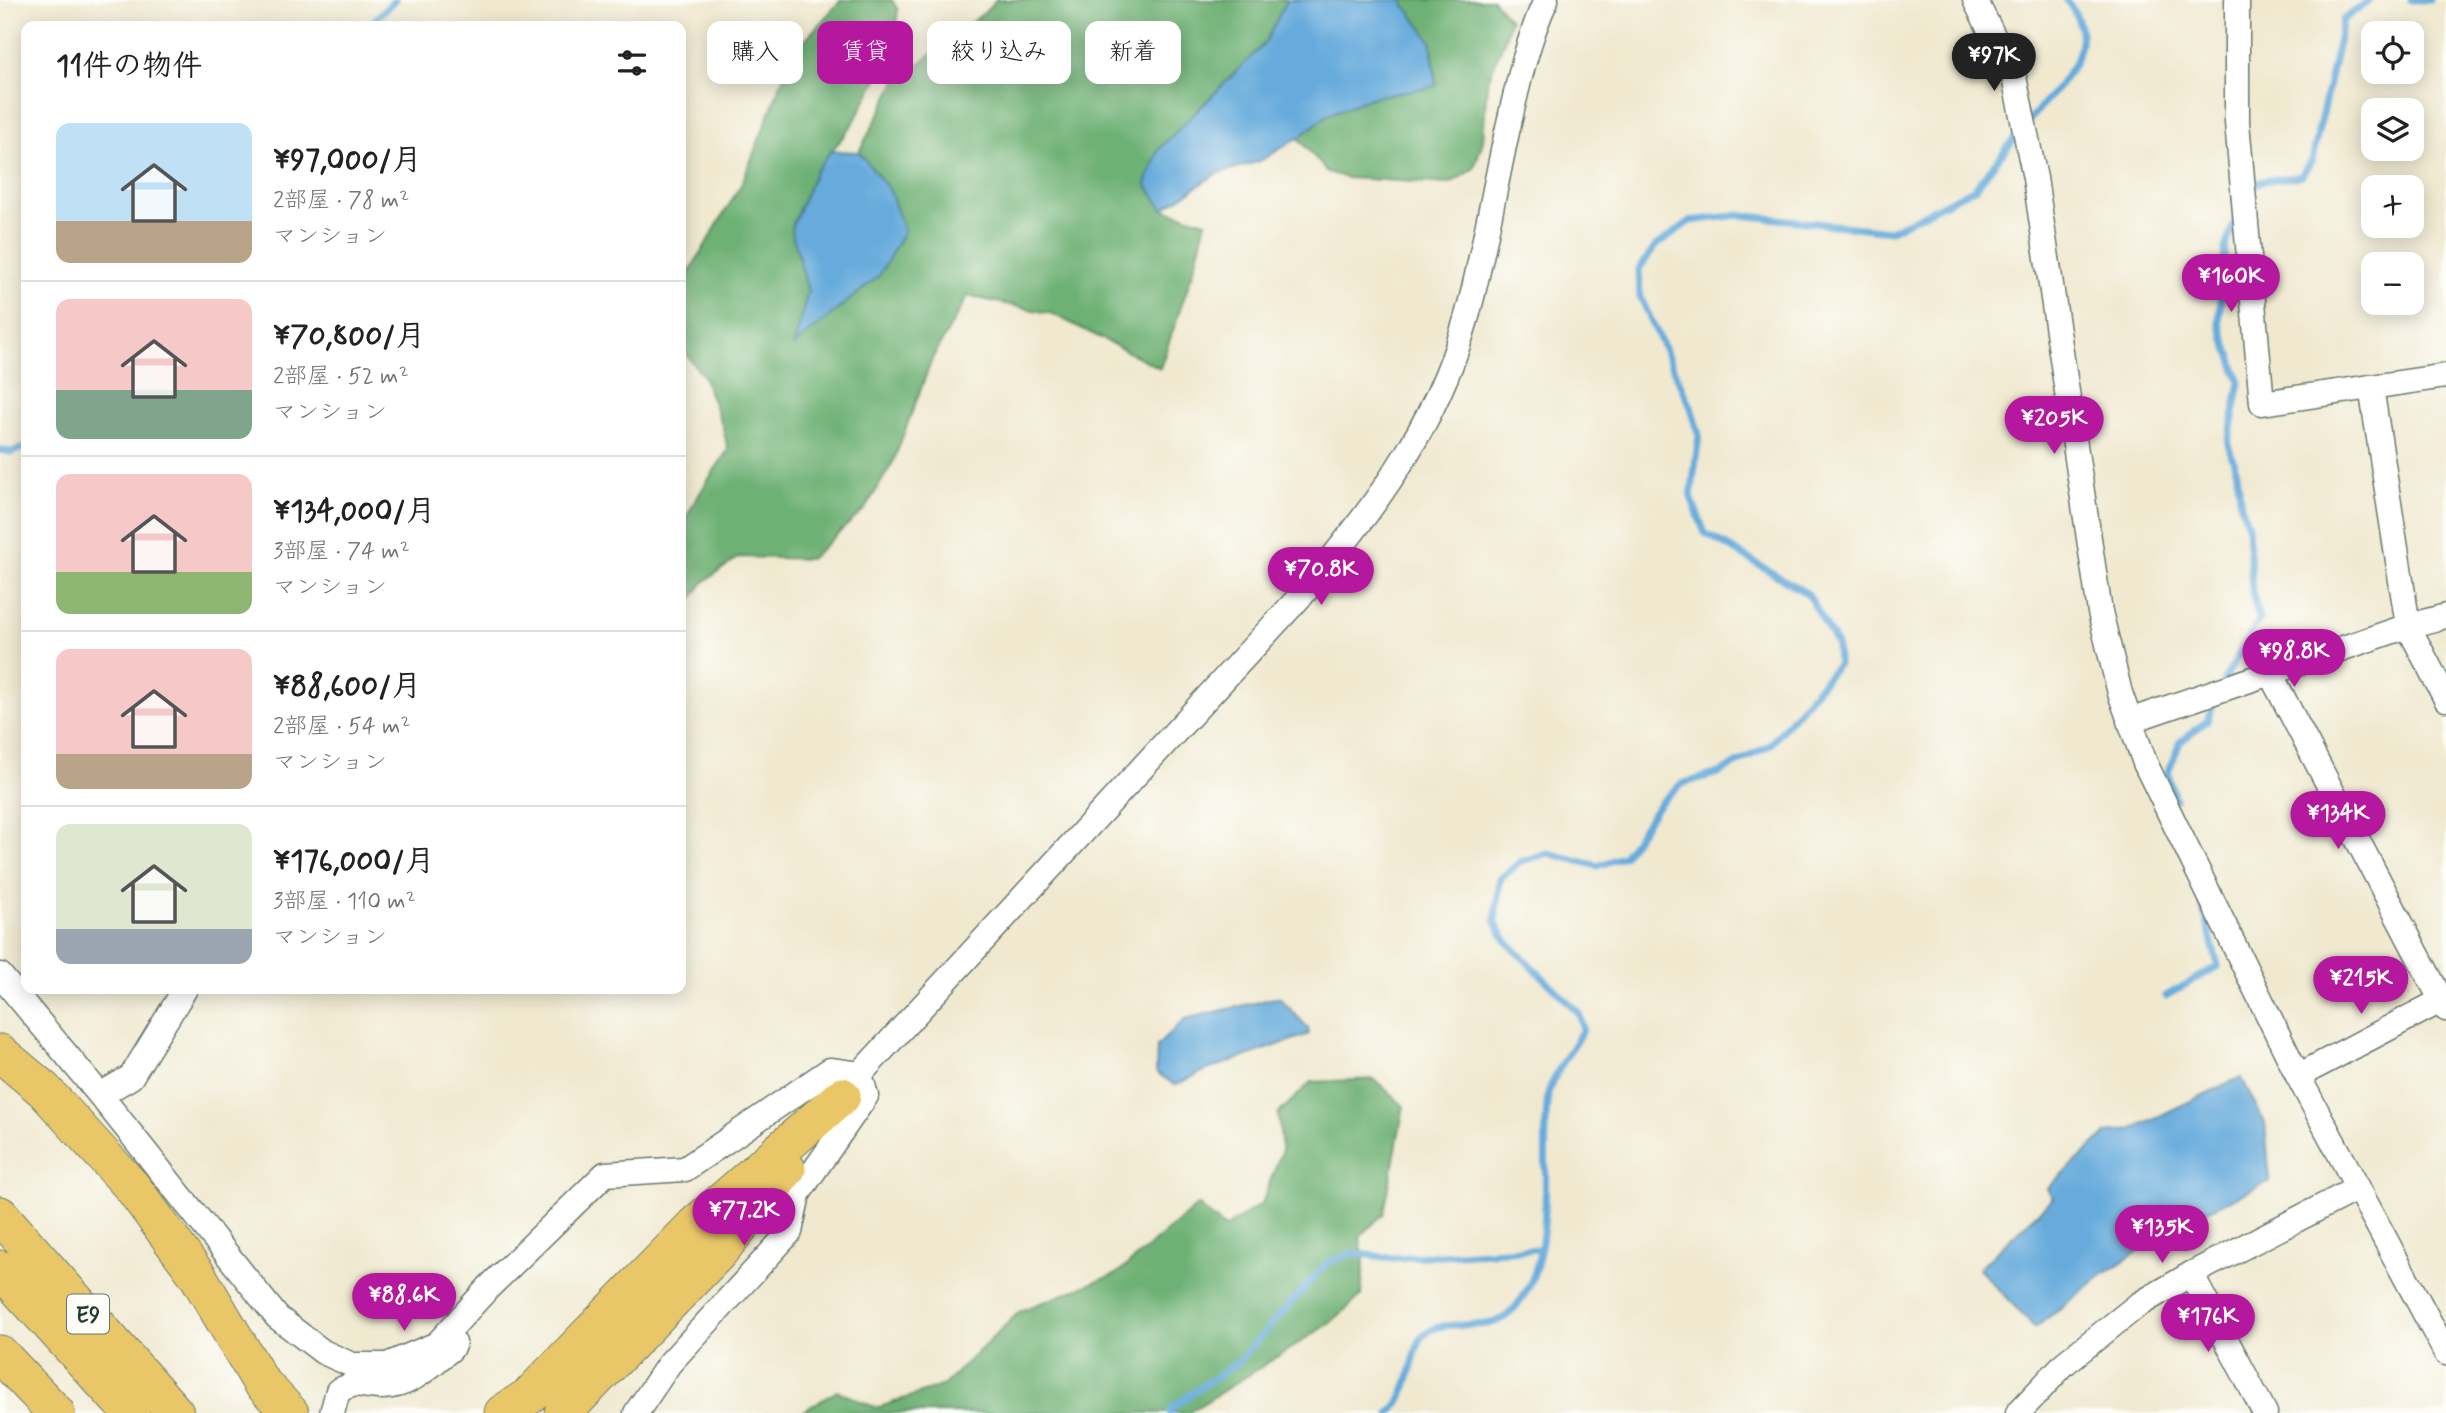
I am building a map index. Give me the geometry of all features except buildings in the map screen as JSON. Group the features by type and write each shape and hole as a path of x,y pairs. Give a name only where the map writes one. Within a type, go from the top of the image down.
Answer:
{"highway":[{"path":"0,1053 44,1090 133,1188 198,1276 260,1381 290,1413"},
{"path":"516,1407 694,1226 851,1085"},
{"path":"563,1413 719,1252 851,1085"},
{"name":"E9","path":"0,1215 175,1413"},
{"name":"E9","path":"0,1269 131,1413"},
{"path":"0,1354 56,1413"}],"street":[{"path":"851,1085 1307,589 1354,533 1412,449 1441,391 1472,299 1517,88 1546,0"},
{"path":"1975,0 2014,77 2035,178 2100,612 2129,720 2145,763 2298,1076 2446,1353"},
{"path":"2236,0 2237,122 2262,403 2446,376"},
{"path":"2371,387 2408,626 2446,699"},
{"path":"2129,720 2408,626 2446,616"},
{"path":"2270,673 2444,1002 2298,1076"},
{"path":"0,975 100,1095 277,1317 323,1352 352,1365 387,1365 437,1344 605,1174 685,1170 830,1070 866,1096 798,1194 790,1232 669,1364 636,1413"},
{"path":"100,1095 131,1077 182,994"},
{"path":"2018,1413 2065,1363 2138,1305 2358,1188"},
{"path":"2192,1274 2265,1413"},
{"path":"332,1413 338,1391 354,1383 382,1388 411,1381 451,1349 470,1308"}],"green space":[{"path":"841,0 892,0 898,10 897,21 822,21"},
{"path":"996,0 1287,0 1265,43 1159,149 1146,184 1163,209 1206,222 1194,269 1160,368 1053,314 968,296 933,357 893,462 865,509 810,559 739,557 704,582 686,607 686,518 728,450 723,427 703,376 686,354 686,278 742,183 781,84 803,84 803,42 817,26 817,84 874,84 853,124 815,172 791,228 808,291 794,344 890,191 859,152 895,84 913,84 913,69 927,58 927,84 1071,84 1071,21 974,21"},
{"path":"1401,0 1493,0 1510,20 1487,83 1483,141 1474,168 1450,184 1347,178 1327,172 1298,138 1329,114 1373,97 1436,86 1431,41"},
{"path":"1374,1079 1404,1106 1384,1213 1360,1237 1364,1262 1361,1296 1329,1324 1188,1413 800,1413 837,1391 877,1408 944,1385 1020,1311 1118,1273 1198,1205 1225,1228 1262,1203 1282,1150 1278,1114 1311,1082"}],"water":[{"path":"1287,0 1401,0 1431,41 1436,86 1373,97 1329,114 1298,138 1260,161 1216,174 1163,209 1146,184 1159,149 1265,43"},
{"path":"831,151 859,152 890,191 904,231 879,276 794,345 808,291 791,229 815,172"},
{"path":"1279,997 1308,1028 1309,1034 1207,1070 1175,1085 1156,1072 1157,1046 1185,1019"},
{"path":"2241,1077 2265,1123 2270,1181 2184,1222 2102,1275 2035,1328 1979,1269 2053,1198 2047,1189 2107,1133 2132,1129"}],"waterway":[{"path":"373,21 395,0"},
{"path":"2029,121 2064,79 2080,49 2081,34 2077,17 2066,0"},
{"path":"2249,189 2261,181 2301,176 2312,160 2343,20 2370,0"},
{"path":"2411,0 2429,0"},
{"path":"1390,1413 1403,1394 1423,1336 1444,1326 1491,1323 1512,1311 1527,1289 1537,1265 1543,1237 1548,1095 1558,1071 1583,1029 1579,1013 1507,942 1495,921 1500,879 1520,862 1548,853 1598,866 1624,856 1660,803 1681,784 1719,773 1770,745 1838,664 1837,645 1808,594 1705,533 1691,497 1699,435 1691,407 1640,296 1639,269 1656,246 1690,221 1740,215 1890,231 1975,188 2019,133"},
{"path":"2224,680 2259,620 2252,590 2248,525 2228,444 2240,382 2219,323 2225,248 2237,215"},
{"path":"0,450 11,452 21,449"},
{"path":"2175,800 2168,773 2180,742 2207,721 2216,697"},
{"path":"2166,996 2218,966 2202,903"},
{"path":"1170,1413 1174,1406 1238,1362 1327,1263 1352,1253 1393,1258 1539,1249"}]}
